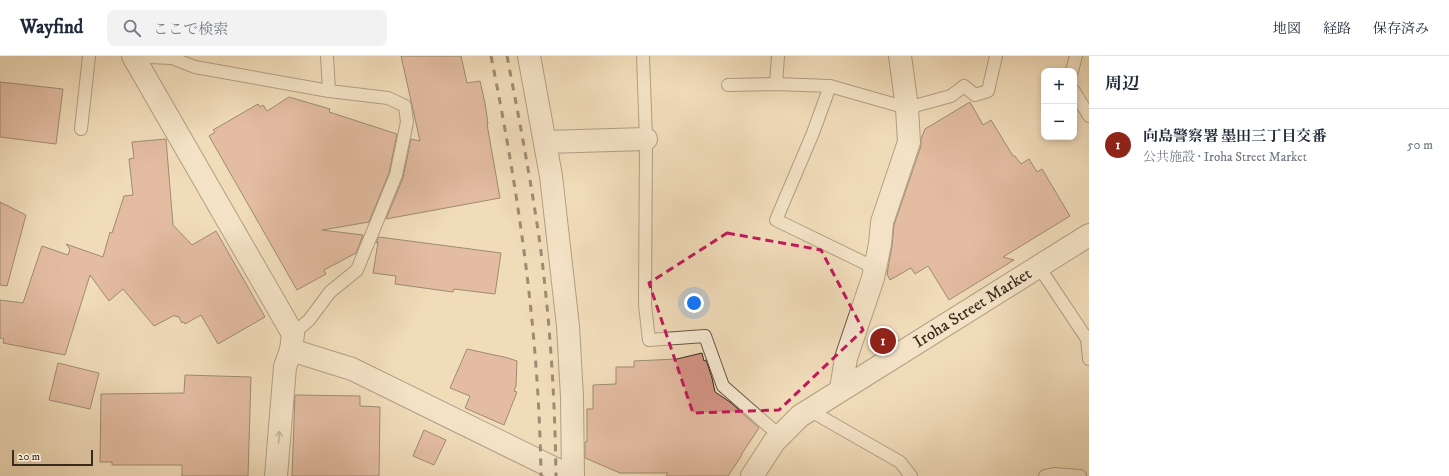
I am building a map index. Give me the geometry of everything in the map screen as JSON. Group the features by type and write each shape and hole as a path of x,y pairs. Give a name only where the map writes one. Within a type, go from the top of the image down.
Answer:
{"street":[{"path":"529,56 551,176 568,326 572,397 573,476"},
{"path":"841,389 846,358 873,278 880,244 882,222 909,142 907,108 900,56"},
{"path":"135,59 292,342 352,369 570,476"},
{"path":"545,142 646,139"},
{"name":"Iroha Street Market","path":"752,476 774,442 800,416 1089,235"},
{"path":"276,476 285,367 292,342"}],"lane":[{"path":"80,129 89,56"},
{"path":"327,56 329,91"},
{"path":"643,56 646,139 645,305 649,340 705,336 723,386 780,436"},
{"path":"776,84 778,56"},
{"path":"728,85 776,84 830,86 907,108 951,96 964,86 975,95 988,91 996,56"},
{"path":"1073,68 1076,56"},
{"path":"135,59 150,57 172,58 195,67 329,91 388,98 405,106 407,122 396,176 357,270 330,292 292,342"},
{"path":"830,86 813,133 776,220 875,268"},
{"path":"1077,97 1089,116"},
{"path":"1039,267 1087,339 1089,359"},
{"path":"809,410 900,462 911,476"},
{"path":"1045,476 1054,474 1080,476"}],"highlighted area":[{"path":"727,233 821,250 863,330 779,410 693,413 649,283"}],"building":[{"path":"401,56 461,56 467,83 480,81 485,103 487,124 500,198 386,219 403,178 411,139 420,141"},
{"path":"0,82 63,89 56,144 0,137"},
{"path":"289,97 330,109 329,112 397,134 389,173 369,222 322,230 363,235 356,253 324,270 326,274 297,290 209,136 215,132 213,130 258,104 260,107 263,105 267,111"},
{"path":"970,102 983,125 991,120 1013,156 1015,156 1021,164 1029,159 1037,172 1042,169 1070,216 1003,257 1014,260 949,300 928,266 915,274 911,268 890,280 887,274 894,225 921,146 921,139 925,129"},
{"path":"166,139 173,225 192,245 216,231 265,317 218,344 201,315 185,324 184,322 182,323 178,316 176,317 175,315 154,326 123,289 109,301 90,275 65,355 3,343 4,339 0,338 0,300 23,303 42,246 68,255 70,249 66,244 103,257 110,232 112,233 124,196 133,195 129,159 134,158 132,142"},
{"path":"0,202 26,215 7,286 0,285"},
{"path":"379,237 501,253 495,294 454,289 453,292 395,284 396,276 373,273 378,242 376,243"},
{"path":"467,349 517,361 516,386 514,391 517,392 504,425 465,408 470,396 450,388"},
{"path":"702,353 712,378 715,392 730,402 759,428 728,476 666,476 668,473 620,473 585,458 585,442 587,442 587,409 593,409 593,385 616,384 616,367 634,367 634,361 677,359"},
{"path":"58,363 99,373 90,409 49,400"},
{"path":"185,375 251,377 248,476 182,476 182,465 112,465 112,462 100,462 101,394 184,393"},
{"path":"295,395 360,396 360,406 380,407 379,476 292,476"},
{"path":"424,430 446,440 434,465 413,456"}],"railway":[{"path":"491,56 519,213 526,265 536,370 541,476"},
{"path":"507,56 529,173 544,273 551,360 556,476"}],"place":[{"name":"向島警察署 墨田三丁目交番","path":"883,341"}]}
